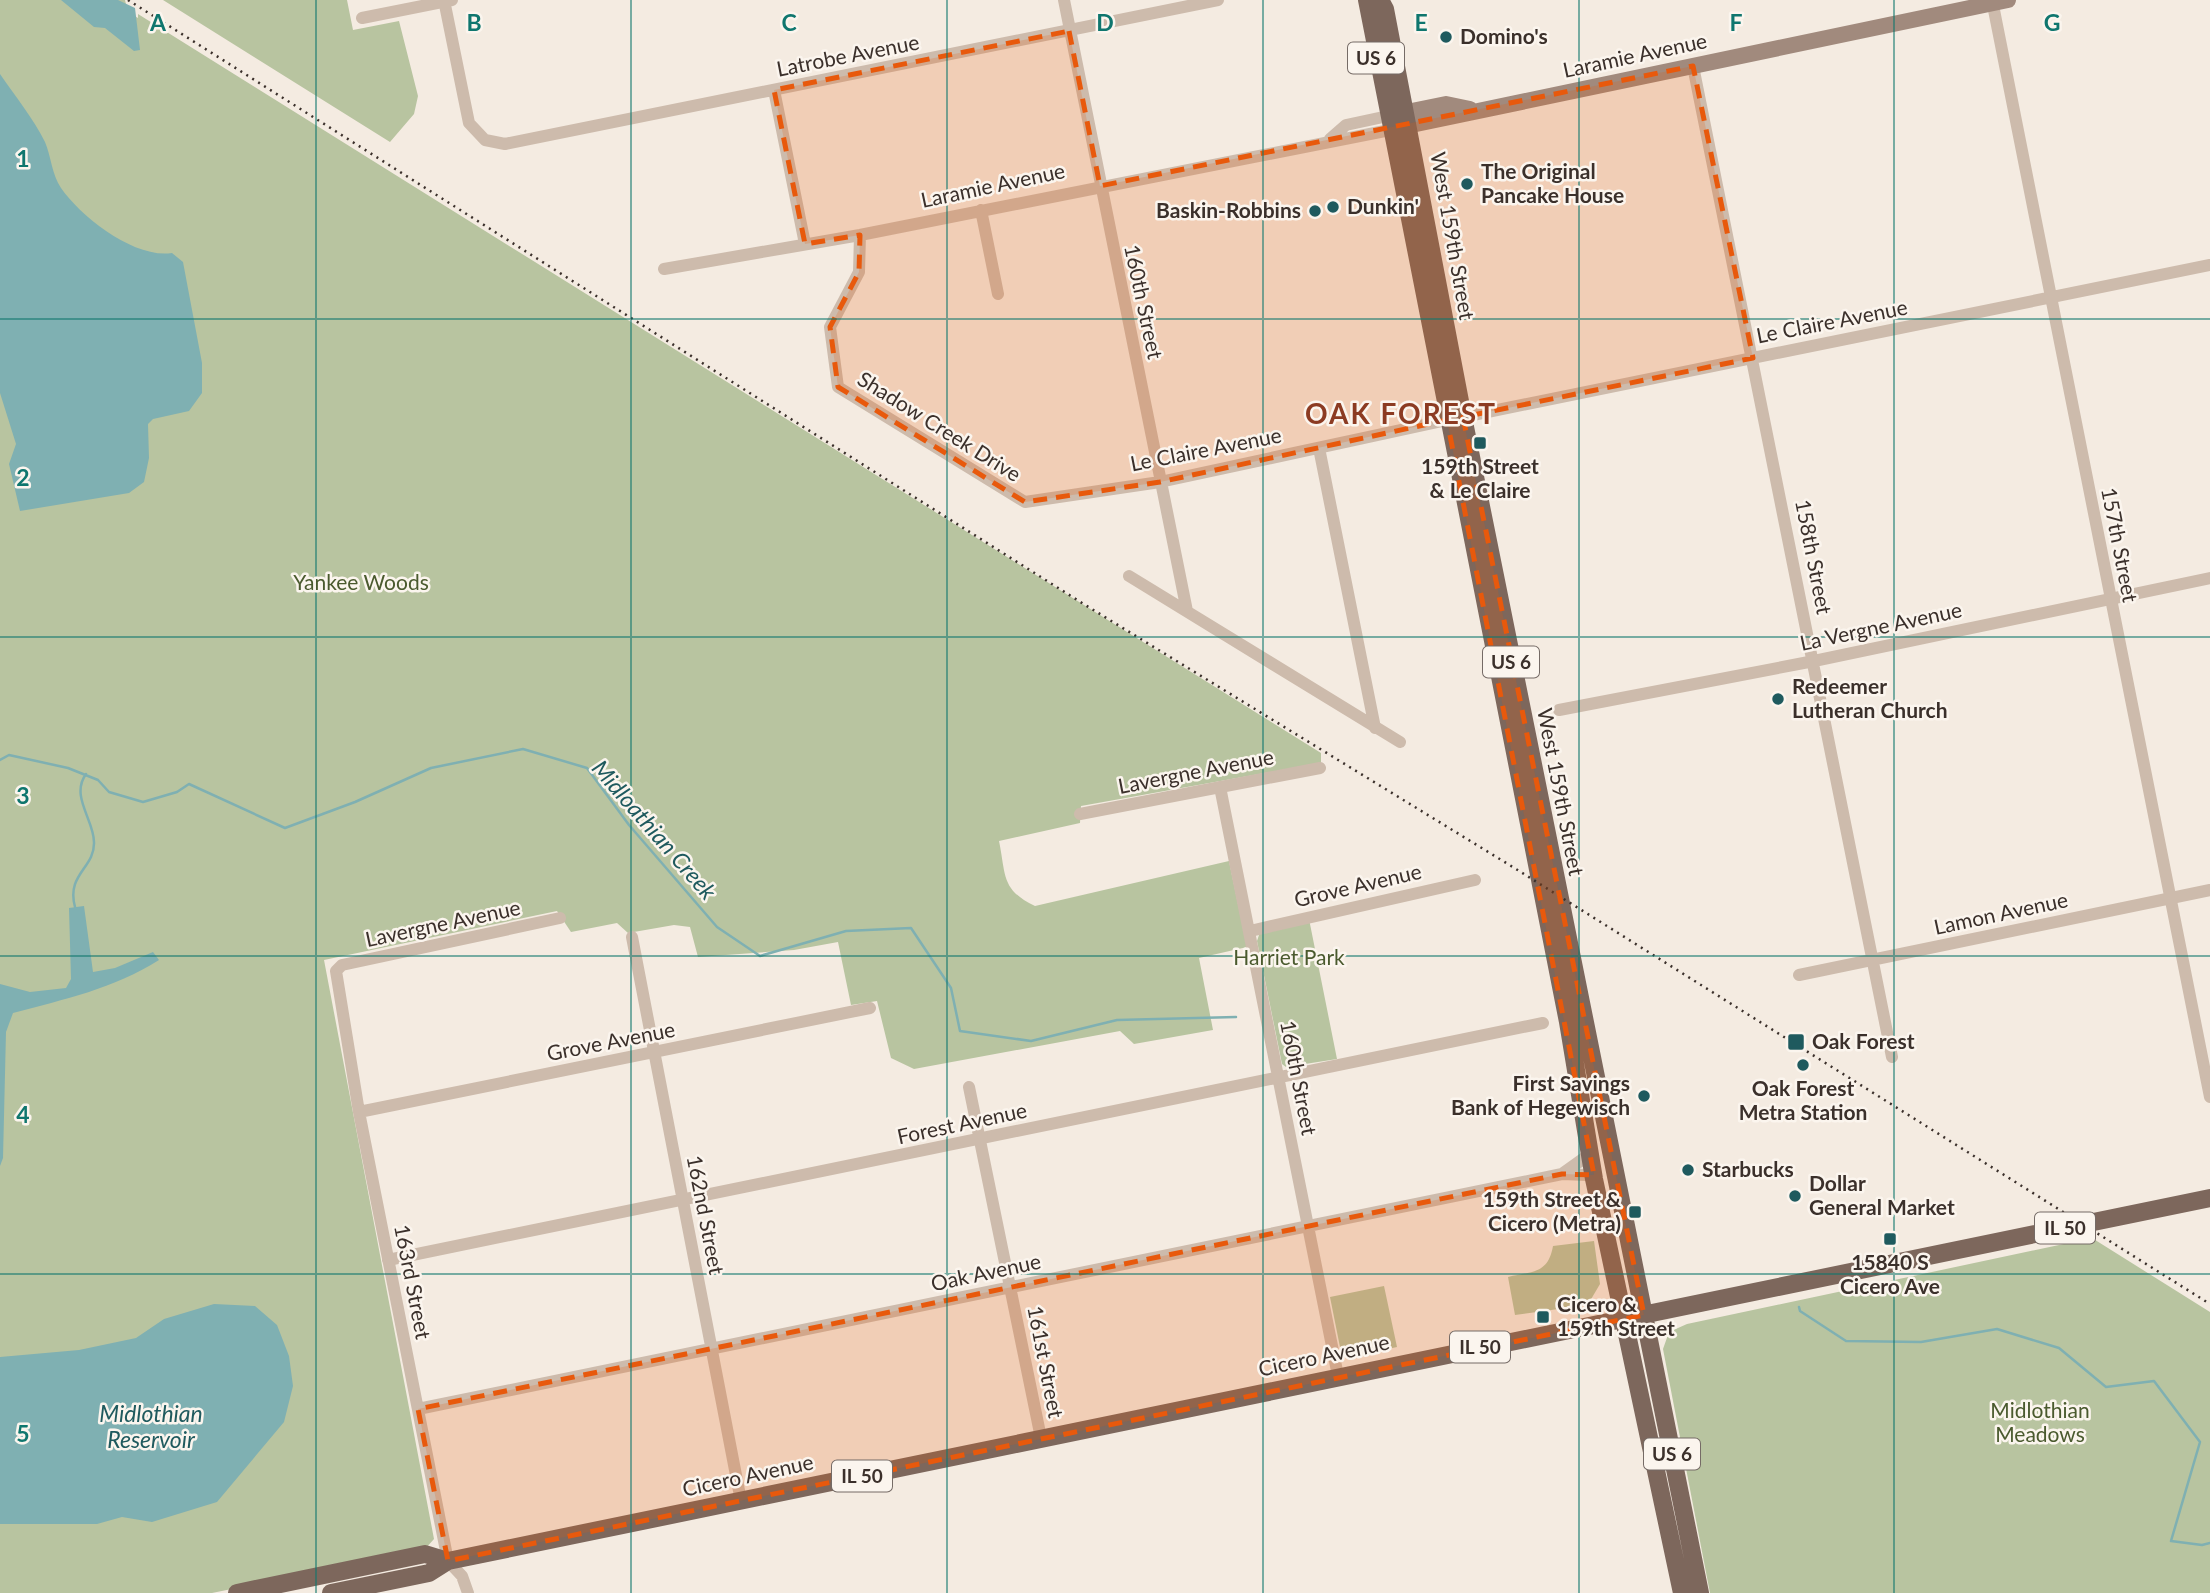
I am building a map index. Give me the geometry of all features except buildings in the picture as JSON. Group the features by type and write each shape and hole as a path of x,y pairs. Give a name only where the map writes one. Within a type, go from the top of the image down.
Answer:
{"main road":[{"name":"West 159th Street","path":"1367,0 1398,121 1568,1022 1594,1179 1682,1593"},
{"name":"West 159th Street","path":"1380,0 1385,9 1398,121"},
{"name":"West 159th Street","path":"1455,418 1700,1593"},
{"name":"Cicero Avenue","path":"331,1593 429,1573 448,1561 2210,1198"},
{"name":"Cicero Avenue","path":"237,1593 425,1554 448,1561"}],"street":[{"name":"160th Street","path":"1064,0 1187,611"},
{"name":"Latrobe Avenue","path":"447,1 469,123 485,141 506,144 1218,0"},
{"path":"362,18 447,1"},
{"name":"Laramie Avenue","path":"664,268 860,235 1330,139 1398,121 1476,110 1998,1"},
{"name":"157th Street","path":"1998,1 2109,599 2210,1097"},
{"name":"158th Street","path":"1693,66 1754,358 1892,1057"},
{"path":"774,90 805,244"},
{"path":"981,210 998,293"},
{"name":"Shadow Creek Drive","path":"860,235 859,272 830,327 838,387 1025,502 1094,490"},
{"name":"Le Claire Avenue","path":"1094,490 1160,482 1455,418 2210,265"},
{"path":"1319,448 1375,728"},
{"path":"1129,576 1400,742"},
{"name":"La Vergne Avenue","path":"1559,710 1814,661 2210,578"},
{"name":"Lavergne Avenue","path":"1080,814 1320,768"},
{"name":"160th Street","path":"1220,787 1338,1376"},
{"name":"Grove Avenue","path":"1250,931 1475,880"},
{"name":"Lamon Avenue","path":"1799,975 2210,890"},
{"name":"Lavergne Avenue","path":"336,971 342,965 559,918"},
{"name":"162nd Street","path":"632,937 741,1501"},
{"name":"163rd Street","path":"336,971 359,1112 448,1561 462,1576 468,1593"},
{"name":"Grove Avenue","path":"359,1112 870,1008"},
{"name":"Forest Avenue","path":"388,1260 1543,1023"},
{"name":"161st Street","path":"969,1087 1041,1438"},
{"name":"Oak Avenue","path":"1562,1174 1590,1154"},
{"name":"Oak Avenue","path":"418,1409 1562,1174 1587,1175 1594,1179"}],"highlighted area":[{"path":"1069,31 1100,186 1693,66 1753,358 1463,417 1644,1315 448,1561 418,1409 1562,1174 1594,1175 1447,420 1160,482 1025,502 838,387 830,327 859,272 860,235 805,244 774,90"}],"green space":[{"name":"Yankee Woods","path":"0,0 125,0 128,12 138,18 138,14 1321,753 1321,763 1081,806 1080,823 999,841 1007,880 1016,894 1035,906 1229,861 1247,947 1199,958 1213,1030 1134,1044 1120,1031 914,1069 891,1058 877,1001 851,1005 838,942 794,950 698,957 690,927 674,925 628,933 617,923 571,932 557,911 324,960 434,1539 425,1549 212,1593 0,1593"},
{"path":"163,0 347,0 353,30 399,21 418,96 414,114 390,142"},
{"name":"Harriet Park","path":"1309,919 1337,1059 1286,1067 1282,1064 1257,941 1260,932"},
{"name":"Midlothian Meadows","path":"2092,1238 2210,1312 2210,1593 1710,1593 1663,1349 1669,1332 1687,1324"},
{"path":"1594,1241 1600,1284 1590,1301 1573,1307 1515,1315 1508,1277 1543,1267 1553,1246"},
{"path":"1384,1286 1397,1347 1351,1357 1341,1352 1330,1297"}],"water":[{"path":"61,0 118,0 135,8 140,50 134,51 105,28 94,27"},
{"path":"0,74 40,133 58,183 70,199 95,223 126,243 157,253 172,253 183,262 202,363 202,393 189,411 153,419 148,424 149,458 144,482 129,493 20,511 9,464 16,444 0,393"},
{"path":"84,906 93,972 115,968 153,952 159,960 106,986 13,1013 6,1032 3,1158 0,1166 0,984 30,992 66,988 71,979 69,908"},
{"name":"Midlothian Reservoir","path":"214,1304 255,1306 277,1325 289,1356 293,1386 284,1422 217,1502 152,1522 122,1517 97,1524 0,1524 0,1357 79,1350 136,1338 164,1319"}],"waterway":[{"name":"Midloathian Creek","path":"0,760 9,755 68,768 98,780 109,792 143,802 177,792 189,784 285,828 355,802 431,768 523,749 587,768 629,825 717,927 760,956 846,931 911,928 951,988 960,1031 1031,1041 1117,1020 1236,1017"},
{"path":"75,907 74,887 90,858 94,842 80,791 86,774"},
{"path":"1799,1307 1800,1311 1846,1341 1921,1342 1997,1329 2059,1348 2106,1387 2154,1381 2200,1442 2171,1541 2202,1545 2210,1543"}],"railway":[{"path":"128,0 1082,603 1516,869 2210,1304"}],"place":[{"name":"Domino's","path":"1446,37"},
{"name":"The Original Pancake House","path":"1467,184"},
{"name":"Dunkin'","path":"1333,207"},
{"name":"Baskin-Robbins","path":"1315,211"},
{"name":"159th Street & Le Claire","path":"1480,443"},
{"name":"Redeemer Lutheran Church","path":"1778,699"},
{"name":"Oak Forest","path":"1796,1042"},
{"name":"Oak Forest Metra Station","path":"1803,1065"},
{"name":"First Savings Bank of Hegewisch","path":"1644,1096"},
{"name":"Starbucks","path":"1688,1170"},
{"name":"Dollar General Market","path":"1795,1196"},
{"name":"159th Street & Cicero (Metra)","path":"1635,1212"},
{"name":"15840 S Cicero Ave","path":"1890,1239"},
{"name":"Cicero & 159th Street","path":"1543,1317"}],"district":[{"name":"OAK FOREST","path":"1401,414"}]}
